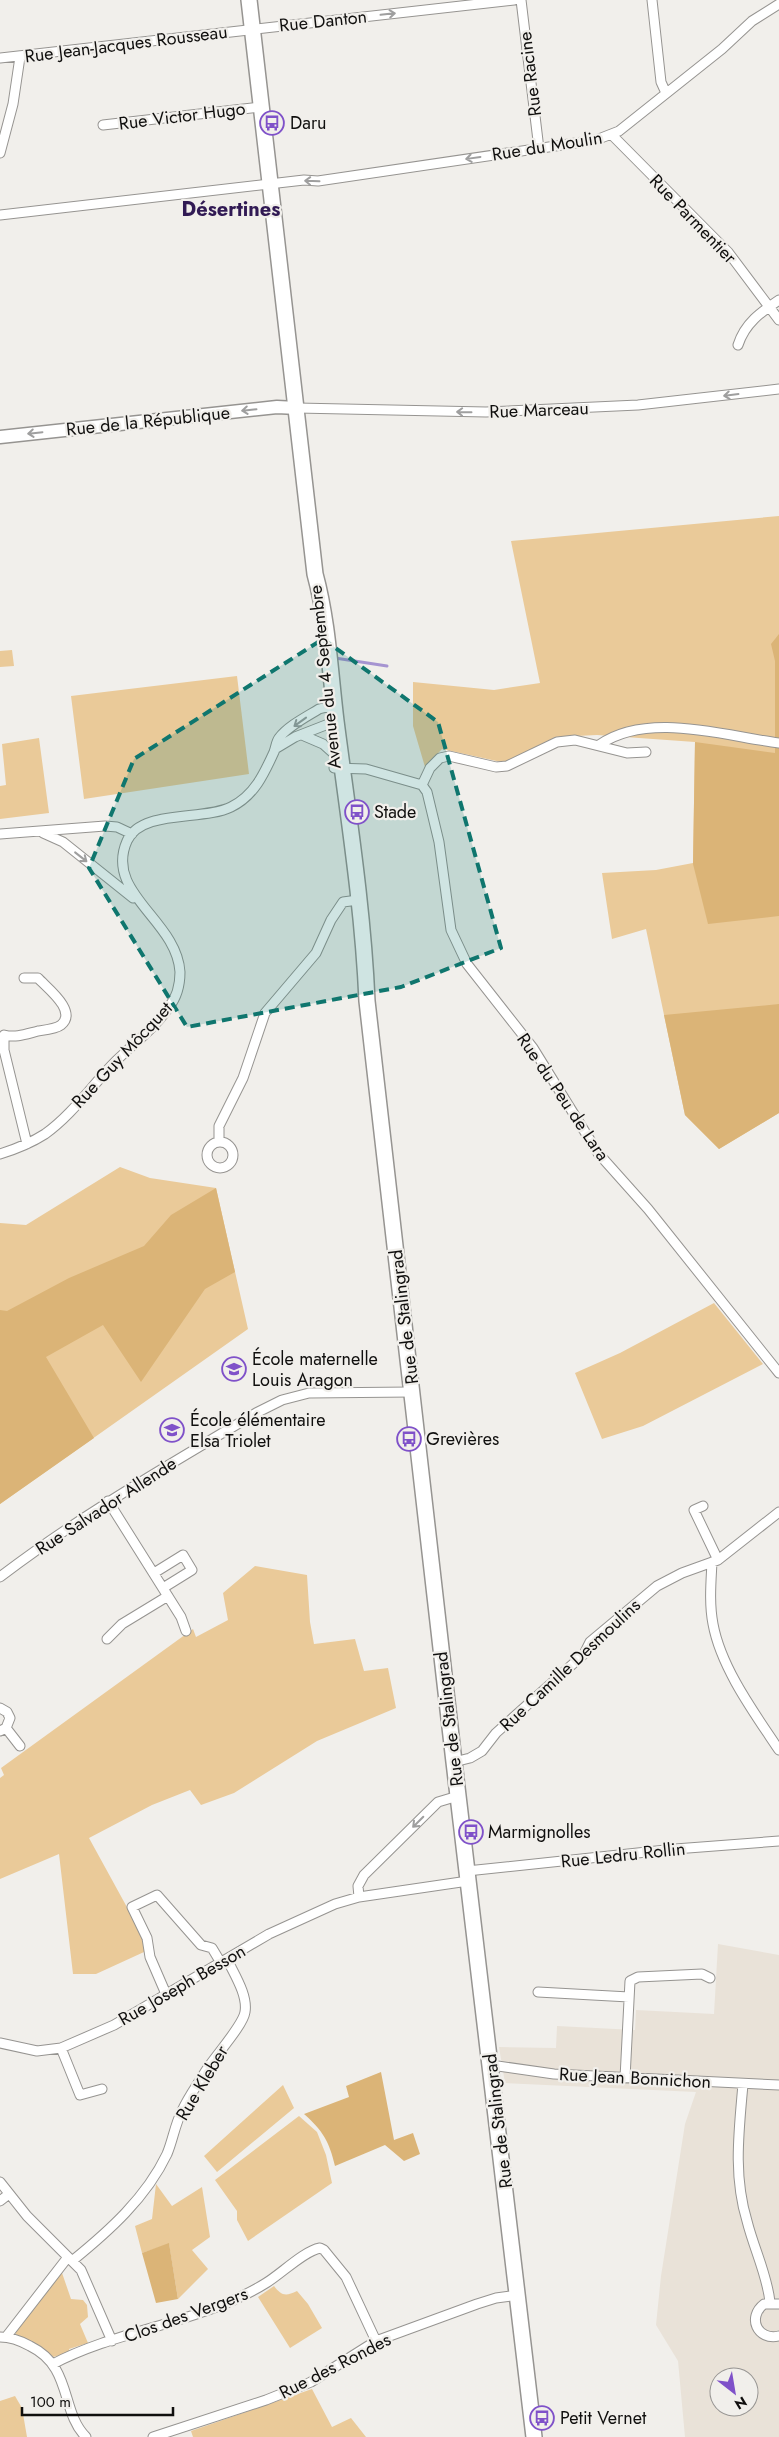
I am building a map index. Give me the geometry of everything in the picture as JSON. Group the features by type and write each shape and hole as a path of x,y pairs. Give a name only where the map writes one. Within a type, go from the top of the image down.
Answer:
{"main road":[{"path":"249,0 297,408"},
{"name":"Avenue du 4 Septembre","path":"297,408 315,574 314,593 332,715 354,900"},
{"name":"Rue de Stalingrad","path":"354,900 358,962 367,1001 534,2437"}],"street":[{"name":"Rue Danton","path":"252,29 514,0"},
{"name":"Rue Racine","path":"521,0 539,148"},
{"path":"652,0 661,82 666,93"},
{"name":"Rue du Moulin","path":"0,216 304,180 318,181 596,140 612,135 722,49 752,21 779,4"},
{"name":"Rue Jean-Jacques Rousseau","path":"0,58 252,29"},
{"path":"0,153 13,104 20,57"},
{"name":"Rue Victor Hugo","path":"103,125 261,107"},
{"name":"Rue Parmentier","path":"612,135 728,252 779,320"},
{"path":"738,345 742,331 760,312 779,300"},
{"name":"Rue Marceau","path":"297,408 495,412 638,406 779,389"},
{"name":"Rue de la République","path":"0,437 277,407 297,408"},
{"path":"0,834 105,826 117,827 132,834 148,823 216,813 245,799 255,789 278,739 285,732 311,714 332,715"},
{"path":"275,749 289,740 302,735 332,715"},
{"path":"599,745 630,730 656,727 697,730 779,743"},
{"path":"302,735 323,744 337,763 422,785 430,768 440,758 455,757 496,767 521,761 557,742 575,740 627,753 646,752"},
{"name":"Rue du Peu de Lara","path":"422,785 429,799 439,842 452,930 467,964 533,1048 598,1153 648,1209 779,1373"},
{"path":"40,832 63,842 138,901"},
{"name":"Rue Guy Môcquet","path":"0,1154 27,1144 46,1133 70,1112 116,1061 156,1024 174,999 180,974 176,952 159,923 138,901 127,880 124,863 126,845 132,834"},
{"path":"219,1141 219,1126 243,1078 265,1013 316,953 331,920 343,902 354,900"},
{"path":"24,978 38,978 63,1004 66,1013 65,1020 60,1026 13,1037 2,1033 4,1050 27,1144"},
{"name":"Rue Salvador Allende","path":"0,1577 49,1539 108,1501 256,1413 282,1400 309,1393 412,1392"},
{"path":"108,1501 166,1592 181,1617 186,1631"},
{"path":"703,1506 694,1510 715,1561 710,1592 716,1638 740,1692 779,1750"},
{"name":"Rue Camille Desmoulins","path":"454,1762 470,1758 482,1751 496,1733 584,1654 590,1642 657,1586 682,1573 715,1561 779,1512"},
{"path":"107,1639 122,1624 166,1592 192,1570 183,1555 154,1573"},
{"path":"0,1708 9,1715 10,1722 3,1730 20,1746"},
{"path":"359,1897 358,1886 364,1874 438,1802 458,1796"},
{"name":"Rue Ledru Rollin","path":"359,1897 468,1876 675,1849 779,1841"},
{"name":"Rue Kleber","path":"3,2337 70,2259 114,2225 146,2189 167,2154 182,2110 217,2053 236,2031 244,2016 246,2009 241,1989 224,1961 212,1948 201,1945 157,1895 132,1907 147,1938 150,1957 166,1994"},
{"name":"Rue Joseph Besson","path":"0,2043 37,2050 61,2048 114,2025 268,1934 335,1904 359,1897"},
{"path":"625,2078 630,1981 638,1977 702,1974 710,1978"},
{"path":"538,1992 628,1997"},
{"path":"61,2048 80,2095 102,2089"},
{"name":"Rue Jean Bonnichon","path":"491,2065 554,2074 779,2085"},
{"path":"743,2084 737,2176 746,2220 775,2303 764,2304 756,2313 755,2325 762,2334 768,2337 779,2336"},
{"path":"0,2182 39,2229 70,2259 86,2279 112,2341"},
{"path":"0,2201 9,2194"},
{"name":"Clos des Vergers","path":"53,2364 112,2341 230,2302 266,2283 320,2248 324,2250 346,2277 376,2341"},
{"name":"Rue des Rondes","path":"153,2437 266,2400 311,2382 376,2341 484,2302 518,2295"},
{"path":"3,2337 33,2347 53,2364 59,2373 78,2425 86,2437"}],"highlighted area":[{"path":"323,639 438,722 501,948 401,987 187,1027 89,868 134,759"}],"shaded area":[{"path":"779,516 779,1113 719,1149 685,1115 646,929 612,939 602,873 656,870 693,863 695,742 597,735 555,737 515,760 501,762 442,749 425,767 413,726 413,682 494,690 540,683 511,541"},
{"path":"779,634 779,916 708,924 693,864 695,742 775,753 775,661 771,644"},
{"path":"12,650 14,666 0,667 0,651"},
{"path":"237,676 249,774 84,799 71,696"},
{"path":"39,738 49,813 0,819 0,786 6,785 2,744"},
{"path":"779,1004 779,1113 719,1149 685,1115 664,1015"},
{"path":"120,1167 150,1178 216,1188 248,1329 0,1504 0,1223 26,1225"},
{"path":"216,1188 235,1272 205,1289 141,1382 103,1325 46,1357 94,1438 0,1504 0,1310 7,1311 69,1278 144,1246 171,1215"},
{"path":"714,1303 763,1364 643,1426 602,1439 575,1373 620,1353"},
{"path":"255,1566 307,1575 310,1622 314,1644 355,1639 364,1671 388,1668 396,1708 317,1741 234,1793 201,1805 190,1790 152,1805 89,1838 145,1940 144,1952 96,1974 73,1974 59,1854 0,1879 0,1778 4,1775 1,1768 193,1629 196,1637 228,1620 223,1593"},
{"path":"718,1944 779,1955 779,2437 685,2437 678,2361 656,2325 661,2276 685,2124 696,2092 505,2083 499,2047 556,2048 557,2026 635,2030 636,2010 714,2014"},
{"path":"381,2072 394,2140 413,2133 420,2154 404,2161 385,2145 335,2166 324,2137 304,2114 349,2097 346,2086"},
{"path":"283,2085 294,2108 217,2172 204,2156"},
{"path":"299,2116 317,2132 326,2155 332,2183 248,2241 237,2220 237,2211 215,2180"},
{"path":"156,2184 172,2206 202,2187 210,2237 192,2250 208,2269 178,2299 169,2244 142,2253 135,2226 152,2219"},
{"path":"169,2243 178,2299 156,2303 142,2253"},
{"path":"61,2270 71,2299 83,2300 87,2305 88,2317 80,2324 88,2343 69,2349 70,2353 53,2357 36,2344 17,2336 14,2330"},
{"path":"274,2286 284,2294 297,2291 308,2304 322,2328 290,2348 258,2297"},
{"path":"312,2389 332,2427 351,2418 366,2437 193,2437 191,2431"},
{"path":"15,2396 22,2408 27,2437 0,2437 0,2401"}],"waterway":[{"path":"335,658 387,666"}],"place":[{"name":"Daru","path":"272,123"},
{"name":"Stade","path":"357,812"},
{"name":"École maternelle Louis Aragon","path":"234,1369"},
{"name":"École élémentaire Elsa Triolet","path":"172,1430"},
{"name":"Grevières","path":"409,1439"},
{"name":"Marmignolles","path":"471,1832"},
{"name":"Petit Vernet","path":"542,2418"}],"district":[{"name":"Désertines","path":"231,209"}]}
